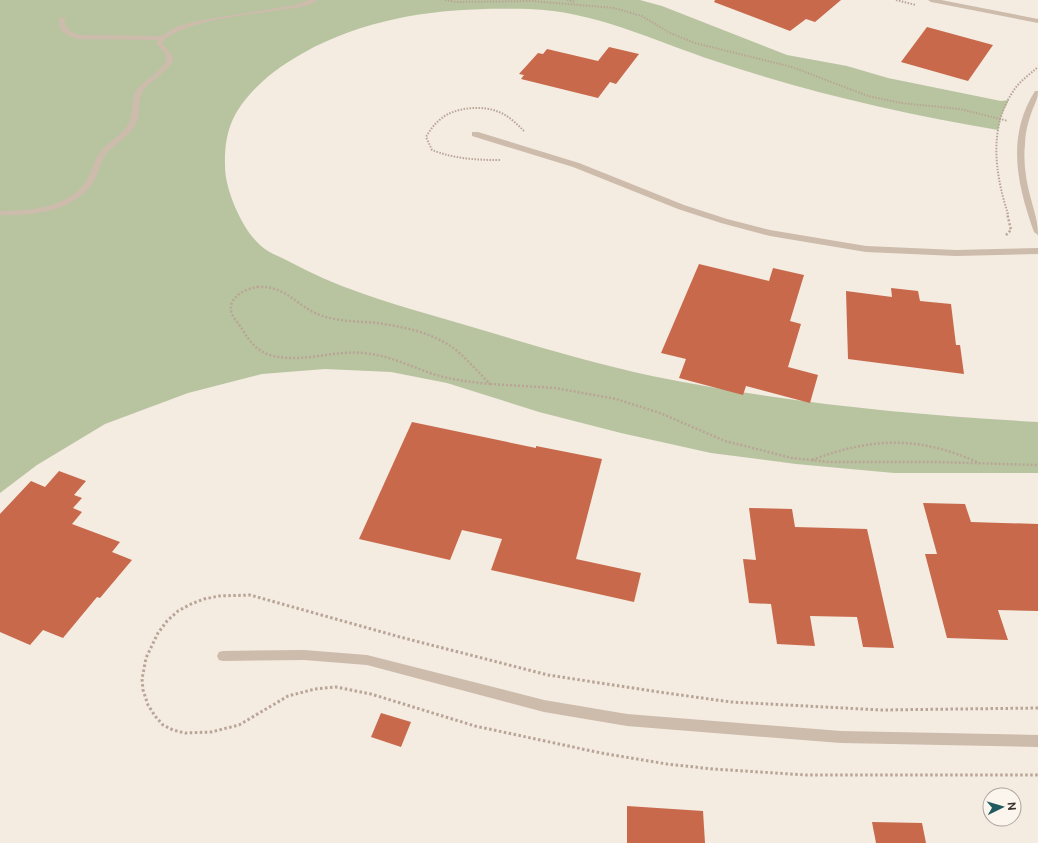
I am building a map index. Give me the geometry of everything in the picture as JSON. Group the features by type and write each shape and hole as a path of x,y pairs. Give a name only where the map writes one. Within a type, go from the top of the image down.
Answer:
{"street":[{"path":"62,18 61,22 64,29 71,35 78,37 160,38 168,33 200,22 292,7 315,0"},
{"path":"931,0 1038,21"},
{"path":"0,213 35,211 51,207 78,193 87,185 93,176 104,152 128,129 133,122 136,116 136,101 144,85 163,71 170,62 168,54 160,45 160,38"},
{"path":"1038,93 1029,110 1024,126 1021,148 1022,178 1026,199 1038,232"},
{"path":"475,134 576,165 724,221 770,233 817,242 880,250 956,253 1038,252"},
{"path":"223,656 304,655 367,660 544,706 627,720 776,733 834,736 1038,741"}],"path":[{"path":"444,0 456,2 532,0 583,4"},
{"path":"567,0 628,12 654,22 670,33 695,43 792,67 868,96 901,103 960,109 1024,126"},
{"path":"1000,236 1007,235 1011,230 999,187 996,163 997,138 1001,119 1013,90 1038,67"},
{"path":"504,160 474,160 449,157 432,150 426,137 432,126 444,116 460,110 477,108 493,109 506,114 526,133"},
{"path":"490,384 465,358 453,348 422,332 382,324 346,322 320,315 306,309 275,287 262,286 248,289 237,295 232,304 232,314 252,346 264,353 278,357 294,359 341,353 378,355 394,359 434,374 454,379 490,384 514,384 561,388 608,397 658,412 720,440 776,455 811,461 834,463 926,462 1038,465"},
{"path":"811,461 830,452 857,446 885,443 915,444 945,449 981,464"}],"green space":[{"path":"0,0 640,0 662,6 787,55 847,66 888,78 1001,101 1009,100 1002,114 998,130 927,117 855,101 785,83 715,61 624,28 577,15 529,9 473,9 446,11 419,14 366,26 314,47 281,67 253,91 238,109 229,129 225,153 225,166 231,197 241,219 253,238 260,245 275,255 341,286 395,304 596,363 652,376 748,393 844,406 941,416 1038,422 1038,473 894,473 796,464 711,453 621,433 539,412 447,383 391,372 325,369 262,374 188,393 105,424 37,465 0,493"}],"building":[{"path":"715,0 841,0 815,22 806,19 790,31 714,2"},
{"path":"927,27 993,45 968,81 901,62"},
{"path":"609,47 639,54 616,84 610,82 598,98 521,79 524,75 519,74 538,53 543,54 547,49 598,61"},
{"path":"699,264 769,281 773,268 804,275 790,321 801,324 788,367 818,375 810,403 746,386 743,395 679,378 686,359 661,353"},
{"path":"891,288 918,291 920,301 951,304 956,345 960,345 964,374 848,359 846,291 892,297"},
{"path":"412,422 536,448 536,446 602,459 576,559 641,573 634,602 491,570 502,539 462,530 450,560 359,539"},
{"path":"59,471 86,481 74,495 82,498 73,508 82,512 72,524 120,542 112,552 132,560 100,598 97,597 63,638 43,630 30,645 0,632 0,514 31,481 45,487"},
{"path":"923,503 965,504 971,522 1038,524 1038,611 998,610 1008,640 947,638 925,554 937,554"},
{"path":"749,508 792,509 795,527 867,529 894,648 863,647 857,617 810,616 815,646 777,644 771,604 749,603 743,559 756,560"},
{"path":"381,713 411,722 401,747 371,737"},
{"path":"627,806 703,811 705,843 627,843"},
{"path":"872,822 922,823 926,843 876,843"}]}
